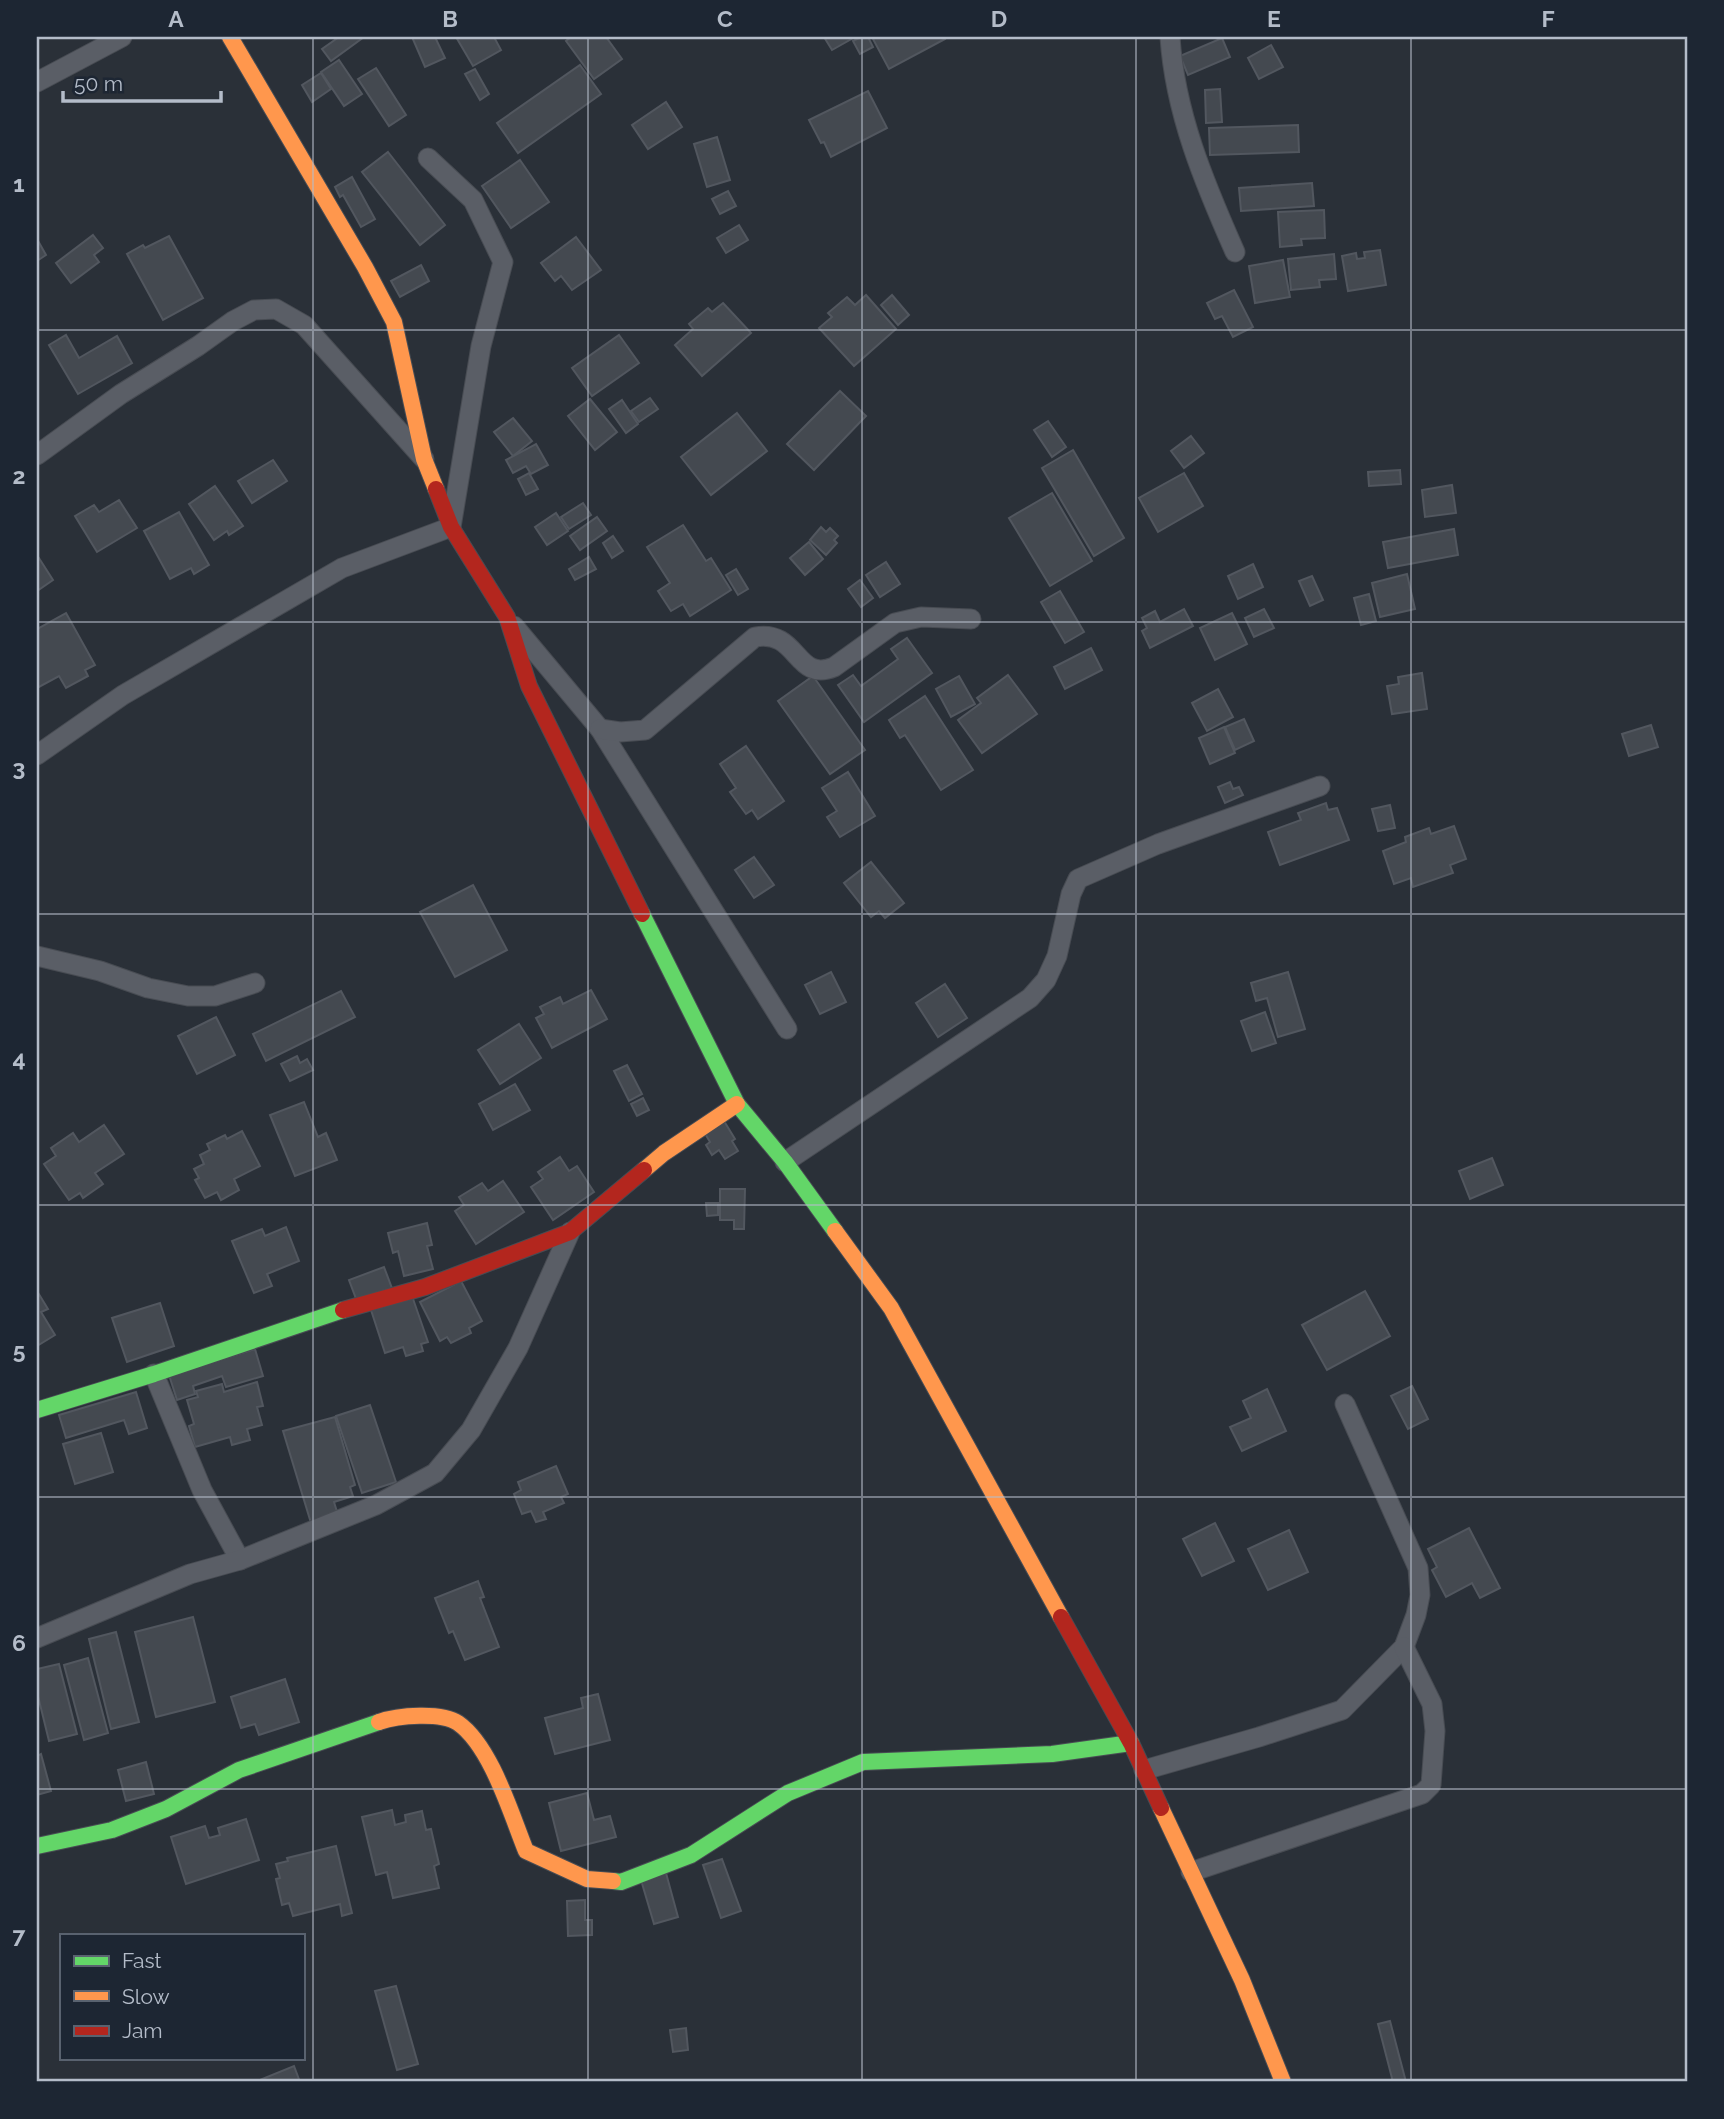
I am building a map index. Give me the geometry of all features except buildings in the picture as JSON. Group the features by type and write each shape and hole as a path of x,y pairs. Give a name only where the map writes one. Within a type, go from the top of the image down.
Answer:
{"street":[{"path":"37,82 122,37"},
{"path":"230,37 365,267 394,322 424,459 451,527 507,617 600,729 787,1029"},
{"path":"1170,37 1171,64 1179,107 1205,185 1235,252"},
{"path":"428,158 473,200 503,262 481,346 451,527"},
{"path":"37,454 121,394 233,321 254,310 275,309 304,325 424,459"},
{"path":"37,755 123,695 342,568 451,527"},
{"path":"507,617 529,686 557,746 737,1104 785,1163 891,1308 1131,1743 1242,1980 1283,2082"},
{"path":"600,729 620,732 645,730 755,637 769,634 782,640 811,669 823,672 895,623 921,617 971,619"},
{"path":"785,1163 1030,998 1045,980 1057,956 1070,894 1078,879 1158,844 1320,786"},
{"path":"37,956 100,971 148,988 188,996 215,996 255,983"},
{"path":"37,1409 154,1374 323,1316 425,1287 570,1231 664,1153 737,1104"},
{"path":"37,1638 191,1574 240,1560 376,1505 435,1474 471,1430 518,1348 570,1231"},
{"path":"154,1374 202,1490 240,1560"},
{"path":"1144,1770 1259,1738 1342,1710 1404,1647 1420,1595 1418,1568 1345,1404"},
{"path":"1191,1872 1422,1794 1431,1785 1434,1731 1432,1704 1404,1647"},
{"path":"37,1846 112,1830 166,1809 239,1770 390,1718 423,1715 457,1722 483,1749 526,1851 587,1879 621,1882 691,1856 788,1793 863,1762 1052,1755 1131,1743"}],"traffic: fast":[{"path":"642,914 737,1104 785,1162 835,1231"},
{"path":"37,1410 154,1374 343,1310"},
{"path":"37,1846 112,1830 166,1809 239,1770 379,1722"},
{"path":"613,1881 621,1882 691,1855 788,1793 863,1762 1052,1754 1131,1743"}],"traffic: slow":[{"path":"230,37 365,267 394,322 424,459 436,489"},
{"path":"644,1170 664,1153 737,1104"},
{"path":"835,1231 891,1308 1061,1617"},
{"path":"379,1722 420,1716 442,1717 458,1723 470,1734 490,1764 526,1851 587,1879 613,1881"},
{"path":"1161,1808 1242,1980 1283,2082"}],"traffic: jam":[{"path":"436,489 451,527 507,617 529,686 642,914"},
{"path":"343,1310 425,1287 570,1232 644,1170"},
{"path":"1061,1617 1131,1743 1161,1808"}]}
